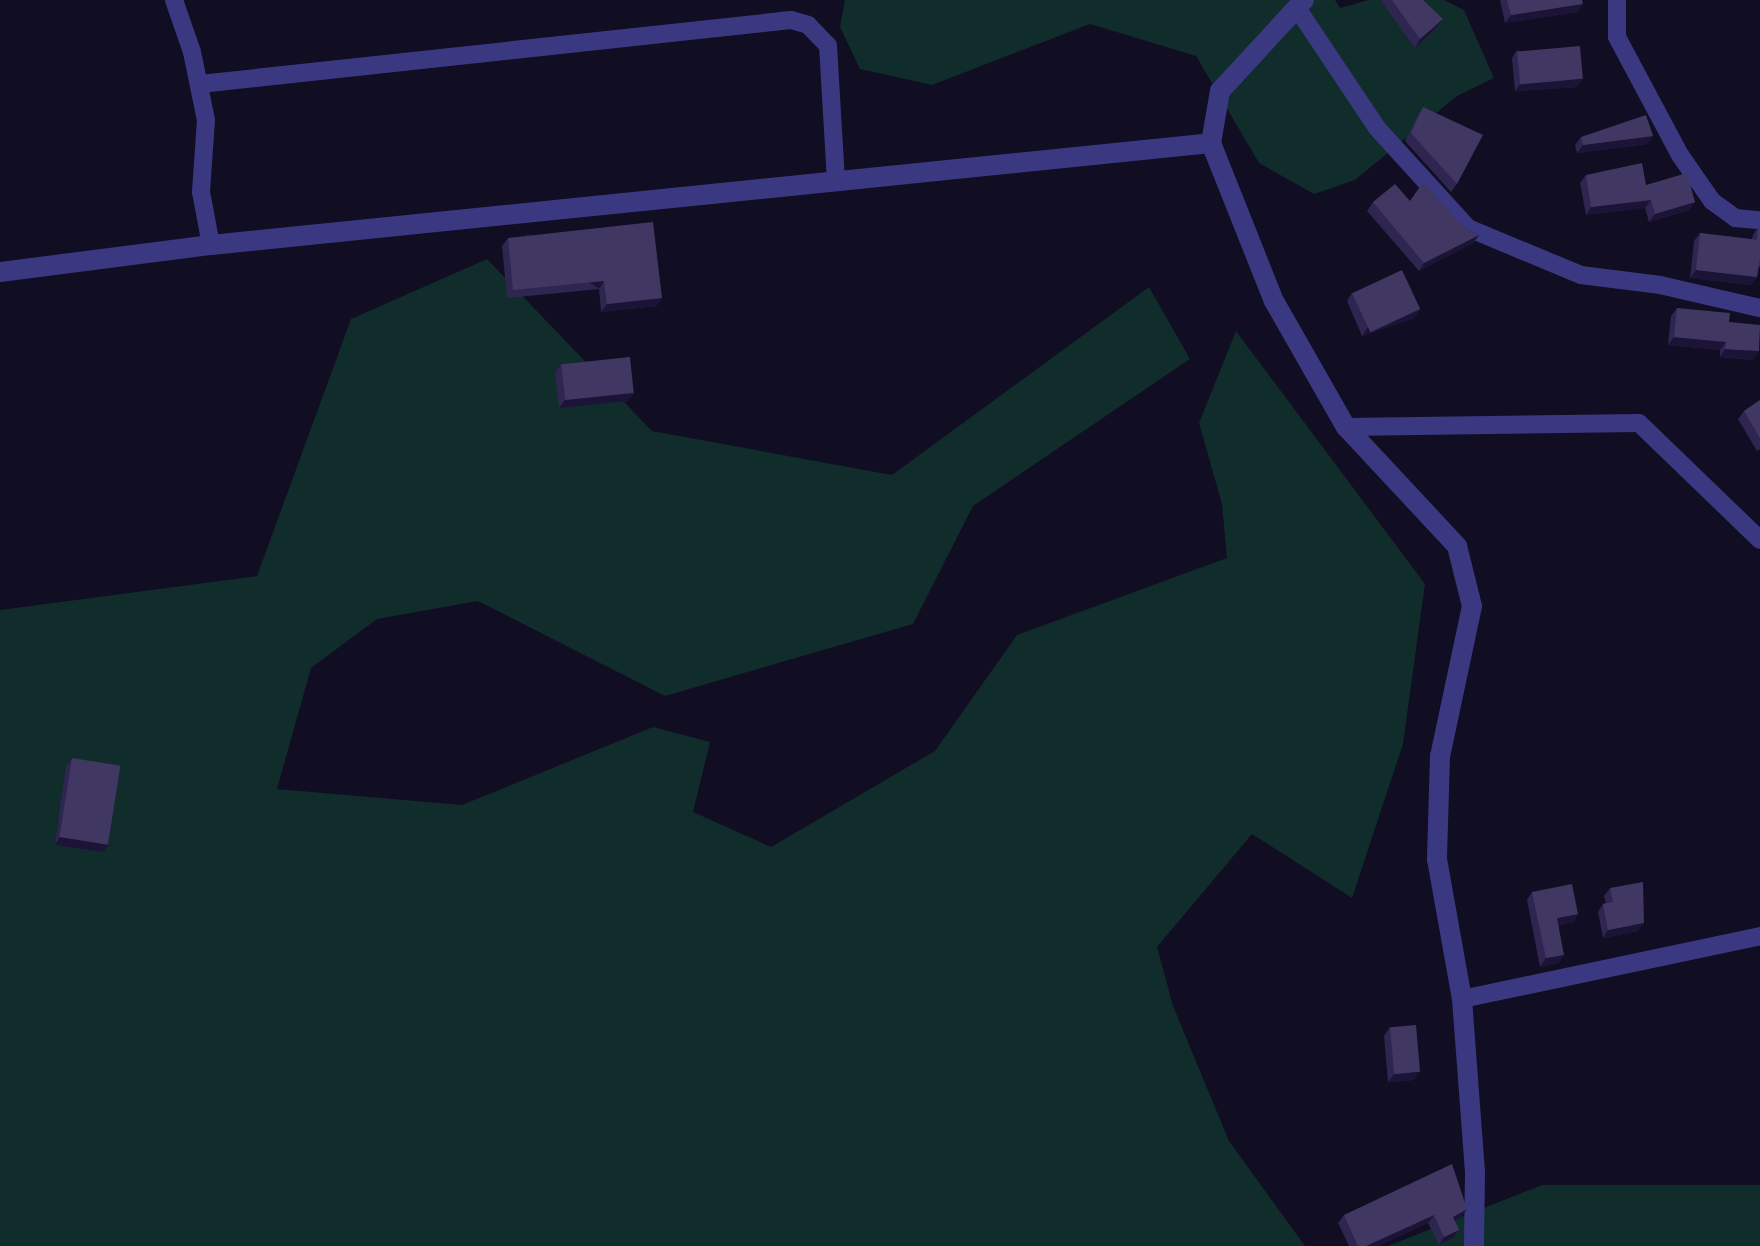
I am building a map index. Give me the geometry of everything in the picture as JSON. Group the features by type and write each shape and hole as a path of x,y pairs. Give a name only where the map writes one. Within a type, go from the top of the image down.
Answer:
{"street":[{"path":"174,0 200,84 206,120 201,192 211,245"},
{"path":"1617,0 1617,37 1680,155 1712,201 1735,218 1760,220"},
{"path":"1474,1246 1462,999 1437,859 1440,756 1472,606 1457,546 1346,427 1274,301 1211,143 1220,91 1301,4 1377,128 1468,228 1581,275 1660,285 1760,308"},
{"path":"200,84 791,20 808,25 828,46 836,182"},
{"path":"0,272 211,245 1211,143"},
{"path":"1346,427 1639,423 1760,540"},
{"path":"1462,999 1760,936"}],"green space":[{"path":"845,0 1335,0 1340,8 1369,0 1444,0 1464,10 1494,78 1457,96 1355,180 1314,194 1259,163 1196,56 1090,24 932,85 860,69 840,27"},
{"path":"487,259 652,431 892,475 1149,287 1190,359 973,506 913,624 665,696 478,601 377,619 311,668 277,789 462,805 653,727 710,742 693,812 771,847 935,751 1017,635 1227,558 1222,504 1199,423 1236,331 1425,584 1403,744 1352,898 1252,834 1157,947 1173,1006 1229,1141 1305,1246 0,1246 0,610 257,576 351,319"},
{"path":"1542,1185 1760,1185 1760,1246 1388,1246"}],"building":[{"path":"1392,0 1423,0 1443,19 1420,39"},
{"path":"1507,0 1582,0 1583,4 1511,15"},
{"path":"1580,46 1583,79 1520,84 1517,51"},
{"path":"1423,107 1483,135 1457,184 1411,133"},
{"path":"1646,115 1653,136 1583,145 1581,137"},
{"path":"1642,163 1646,185 1687,173 1695,202 1655,214 1651,200 1591,207 1586,175"},
{"path":"1423,182 1465,228 1479,235 1424,263 1373,202 1395,184 1410,201"},
{"path":"653,222 662,298 607,304 604,281 513,290 508,238"},
{"path":"1758,227 1760,259 1757,277 1696,270 1700,233 1757,240"},
{"path":"1402,270 1420,309 1370,332 1352,293"},
{"path":"1677,308 1730,313 1729,322 1760,325 1759,351 1725,349 1726,342 1674,337"},
{"path":"630,357 634,393 565,400 561,364"},
{"path":"1760,400 1760,438 1744,411"},
{"path":"72,758 120,766 108,845 59,837"},
{"path":"1643,882 1644,923 1608,930 1603,904 1613,902 1610,888"},
{"path":"1572,884 1578,914 1557,918 1564,955 1546,958 1532,892"},
{"path":"1416,1025 1420,1072 1394,1074 1390,1027"},
{"path":"1452,1164 1467,1209 1453,1217 1459,1230 1444,1237 1434,1215 1366,1246 1358,1246 1344,1215"}]}
